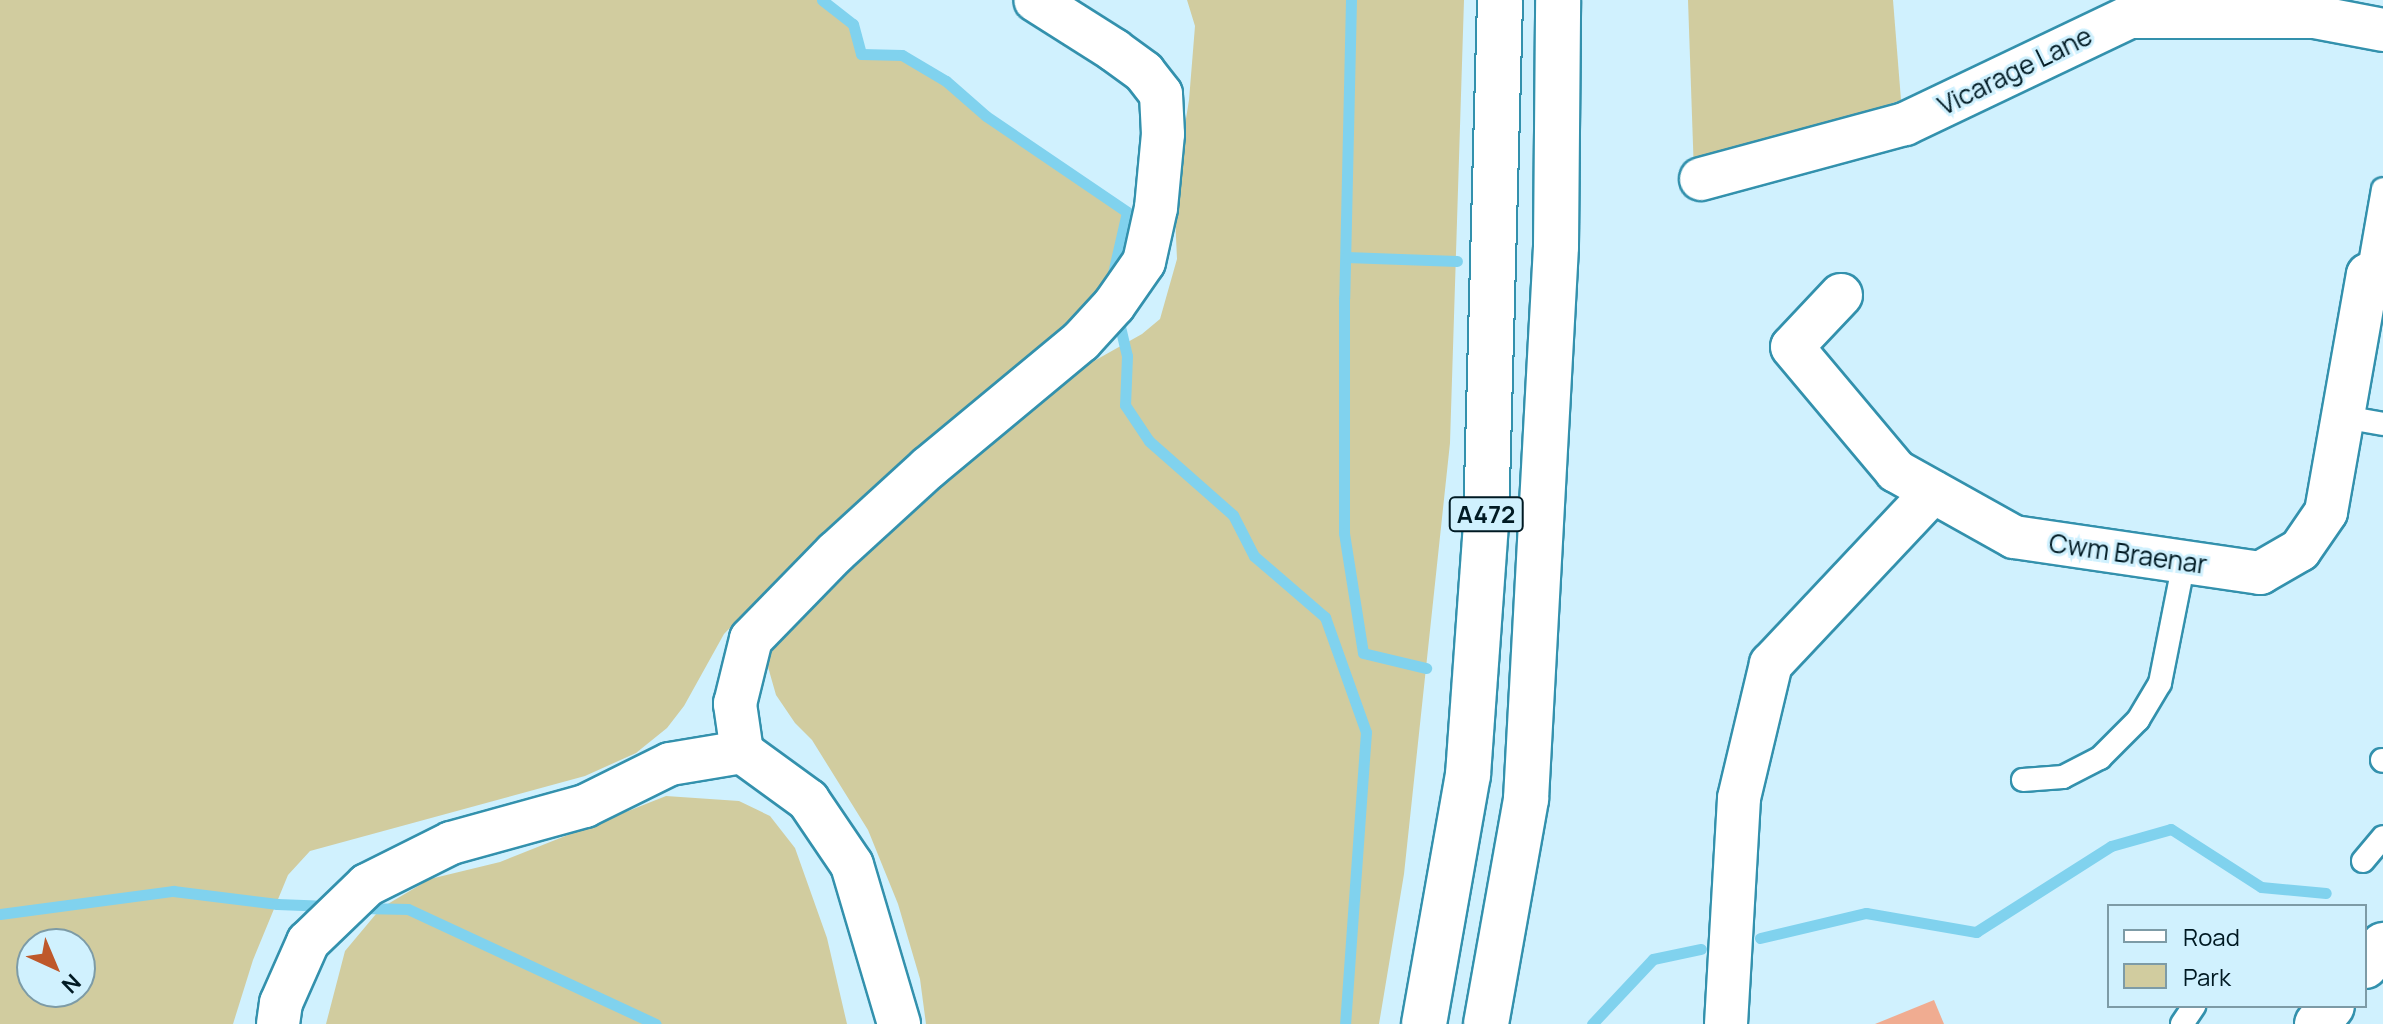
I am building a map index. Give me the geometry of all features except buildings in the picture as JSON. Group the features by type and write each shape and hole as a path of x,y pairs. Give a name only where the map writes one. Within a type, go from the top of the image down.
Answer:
{"main road":[{"name":"A472","path":"1424,1024 1470,743 1486,524 1500,0"},
{"name":"A472","path":"1486,1024 1526,799 1556,246 1558,0"},
{"path":"2367,964 2383,945"},
{"path":"2317,1024 2330,1008"}],"street":[{"path":"742,752 735,704 751,639 836,552 939,458 982,420 1039,380 1081,341 1114,305 1144,262 1156,208 1163,134 1161,94 1144,72 1035,0"},
{"name":"Vicarage Lane","path":"1701,179 1905,124 2126,8 2315,17 2383,30"},
{"name":"Cwm Braenar","path":"1841,295 1792,347 1896,471 2014,537 2260,573 2300,550 2326,512 2364,421 2376,271"},
{"path":"1726,1024 1739,798 1771,664 1933,492"},
{"path":"278,1024 281,1003 308,942 367,885 451,843 585,806 670,764 742,752 808,800 852,865 899,1024"}],"lane":[{"path":"2376,271 2383,189"},
{"path":"2023,780 2063,777 2100,758 2138,720 2160,683 2184,562"},
{"path":"2363,861 2383,837"}],"green space":[{"path":"0,0 822,0 853,24 861,54 902,55 946,81 986,116 1127,212 1109,281 1042,355 898,468 781,575 724,634 684,706 667,728 636,753 585,776 310,851 288,875 253,960 233,1024 0,1024"},
{"path":"1187,0 1464,0 1450,443 1404,874 1379,1024 926,1024 920,979 898,904 868,830 812,740 795,723 776,695 766,660 779,628 824,581 1062,379 1142,334 1160,319 1177,259 1174,193 1189,100 1195,26"},
{"path":"1688,0 1893,0 1901,100 1694,174"},
{"path":"666,796 739,801 770,816 795,848 827,938 847,1024 326,1024 345,951 381,908 430,879 500,862"}],"waterway":[{"path":"822,0 853,24 861,54 902,55 946,81 986,116 1127,212 1110,286"},
{"path":"1351,0 1344,298 1344,533 1363,653 1426,668"},
{"path":"1346,257 1457,261"},
{"path":"1117,314 1127,356 1125,405 1149,441 1233,515 1254,556 1325,617 1366,732 1345,1024"},
{"path":"1760,938 1866,913 1976,932 2111,846 2171,829 2261,887 2326,893"},
{"path":"0,914 173,891 277,904 329,906"},
{"path":"362,908 408,909 656,1024"},
{"path":"1592,1024 1653,959 1701,949"}]}
